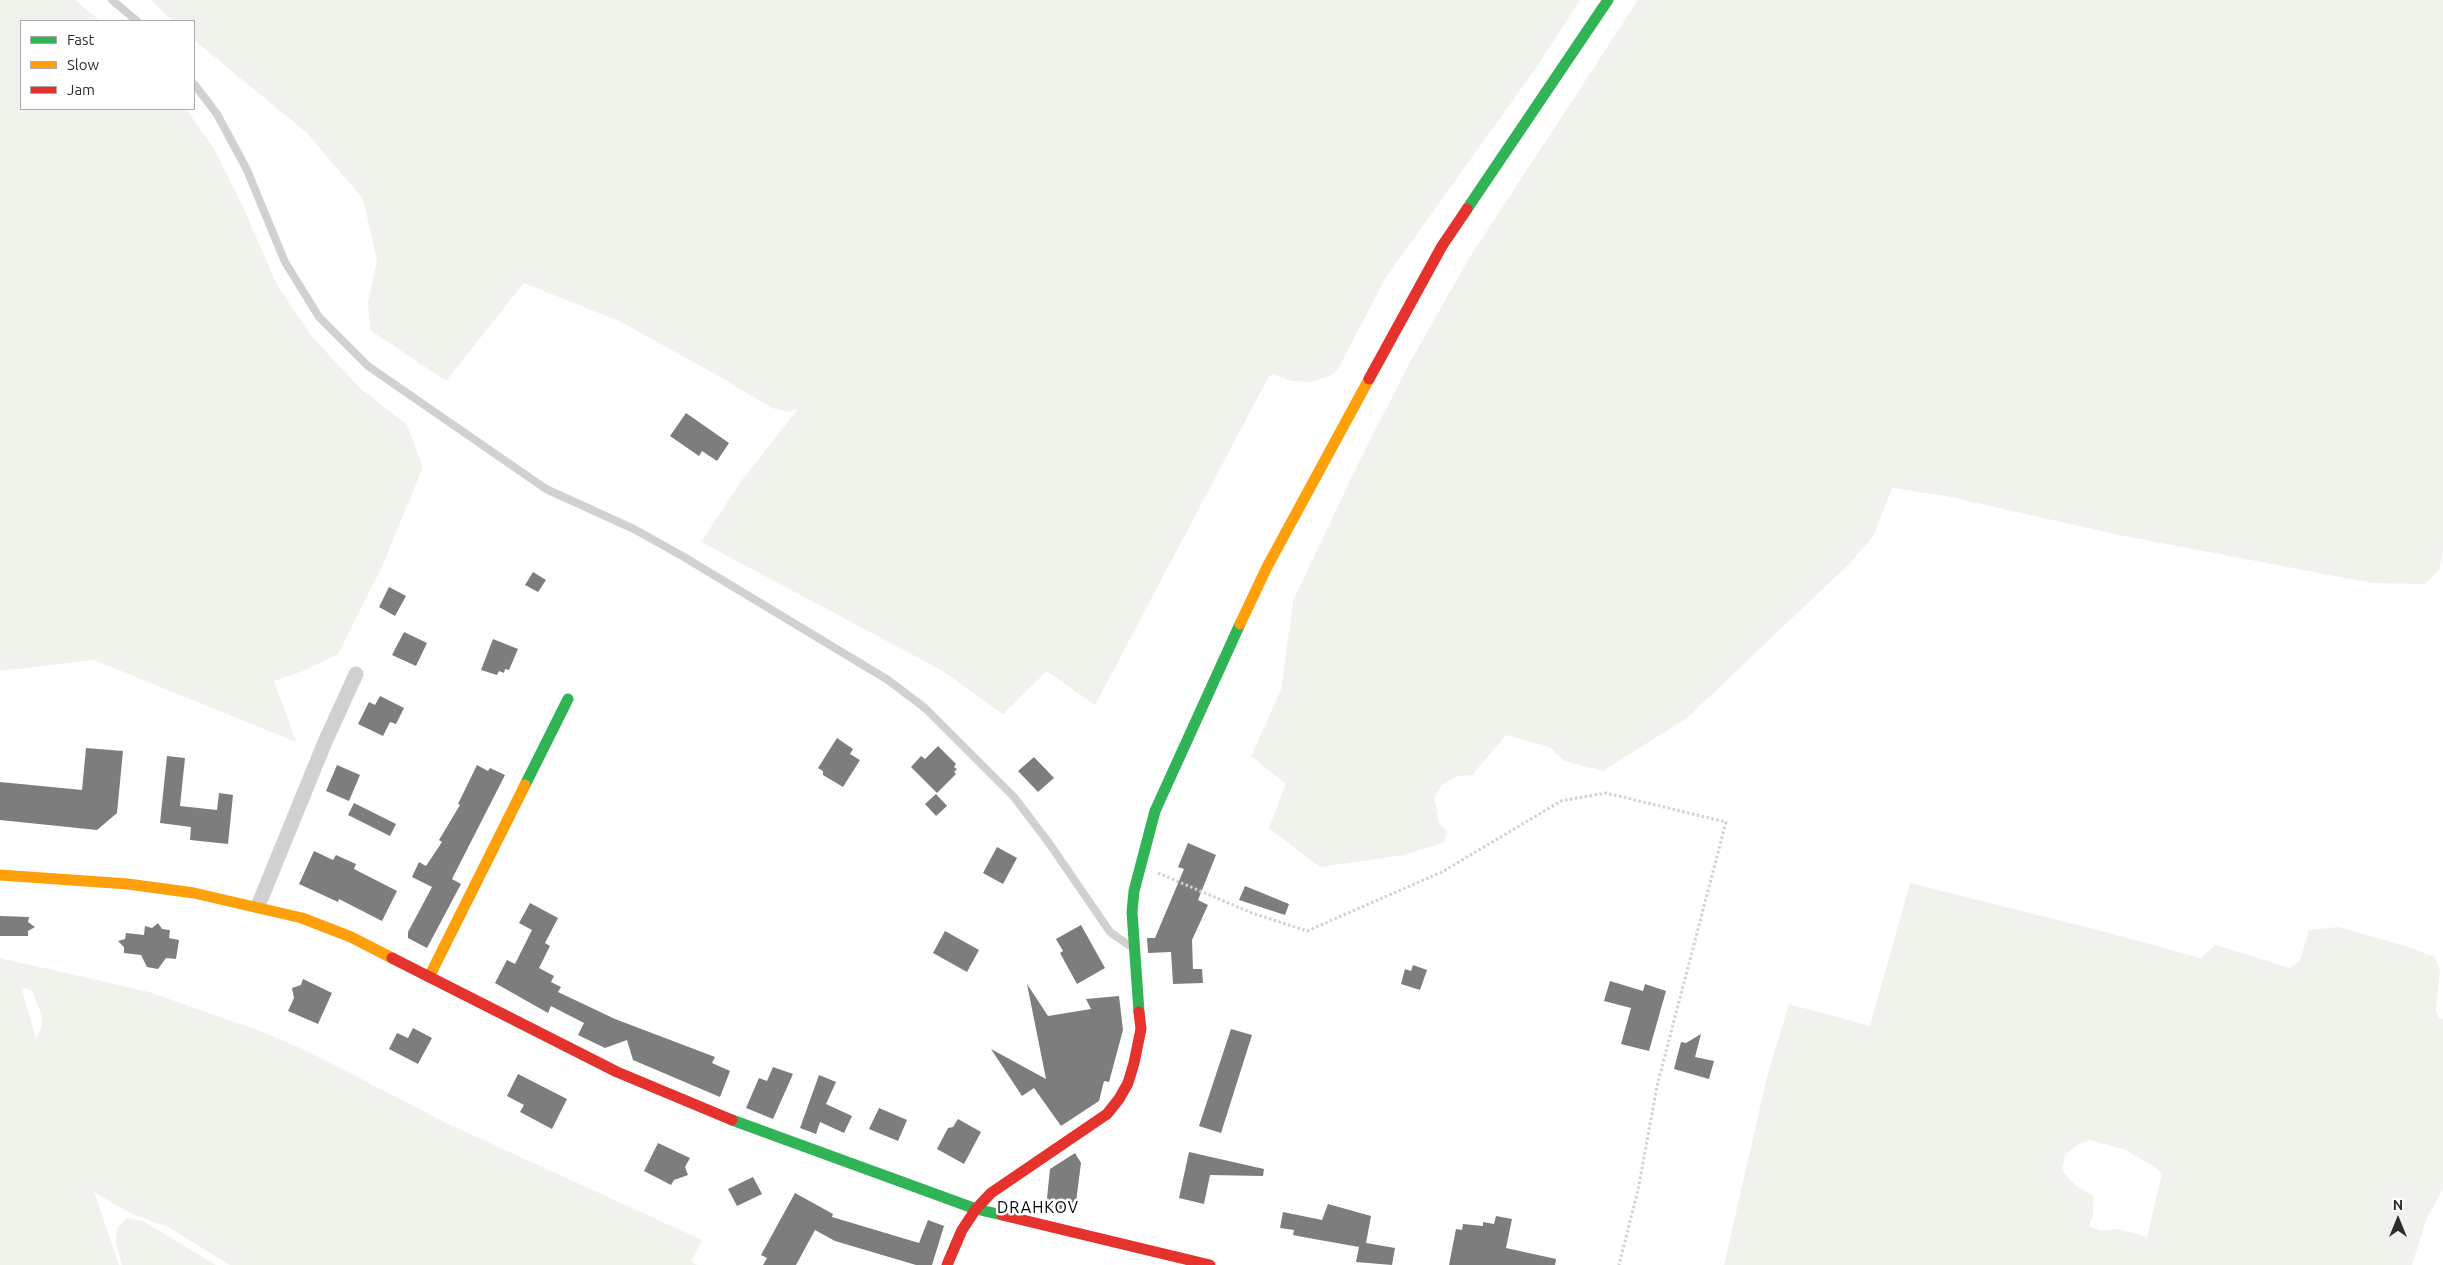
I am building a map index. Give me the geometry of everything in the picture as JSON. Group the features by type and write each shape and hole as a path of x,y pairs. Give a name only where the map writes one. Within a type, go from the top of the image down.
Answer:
{"street":[{"path":"947,1265 962,1230 976,1209 991,1193 1094,1124 1107,1114 1119,1099 1134,1063 1141,1029 1132,912 1134,891 1155,811 1267,567 1397,326 1442,246 1608,0"},
{"path":"258,906 325,742 356,674"},
{"path":"429,977 568,699"},
{"path":"0,875 128,884 194,893 258,906 302,918 351,938 608,1068 711,1112 976,1209 1210,1265"}],"lane":[{"path":"112,0 135,20"},
{"path":"195,85 217,114 247,170 285,262 319,317 368,366 546,489 634,529 684,557 888,680 925,708 1014,797 1049,843 1110,932 1134,949"}],"path":[{"path":"1141,866 1252,913 1308,931 1442,872 1562,801 1606,792 1726,822 1657,1086 1638,1190 1619,1265"}],"shaded area":[{"path":"0,0 75,0 99,20 20,20 20,110 187,110 213,147 244,209 277,285 312,337 360,388 407,425 423,467 382,567 338,654 303,671 274,681 296,742 94,660 0,671"},
{"path":"150,0 1580,0 1536,68 1385,279 1338,369 1330,376 1311,382 1291,381 1274,374 1269,376 1095,705 1047,671 1003,714 941,670 701,542 742,480 798,409 787,412 772,408 619,321 524,283 446,381 370,330 368,303 377,260 363,199 307,133 195,41 195,20 172,20"},
{"path":"1638,0 2443,0 2443,553 2439,570 2425,584 2372,583 2119,535 1946,496 1892,488 1874,535 1850,563 1688,717 1603,771 1564,761 1550,747 1506,735 1472,775 1457,776 1442,785 1434,797 1439,823 1448,833 1443,843 1404,855 1320,867 1269,828 1286,784 1251,756 1281,690 1293,601 1356,468 1408,366 1468,260"},
{"path":"1910,883 2102,931 2200,958 2216,945 2290,968 2300,961 2309,930 2339,927 2435,957 2440,971 2436,1011 2439,1018 2443,1019 2443,1188 2426,1220 2412,1265 1724,1265 1767,1077 1789,1004 1870,1026","holes":["2090,1140 2126,1150 2156,1168 2162,1174 2147,1237 2118,1229 2100,1231 2089,1226 2093,1215 2094,1196 2076,1186 2062,1170 2065,1155 2077,1145"]},
{"path":"0,958 149,992 263,1032 309,1052 448,1124 702,1240 691,1261 697,1265 230,1265 168,1227 132,1214 94,1192 119,1265 0,1265","holes":["21,987 32,991 42,1016 42,1027 36,1038"]},
{"path":"128,1218 143,1221 216,1265 122,1265 116,1243 117,1228"}],"building":[{"path":"686,413 729,443 717,461 702,451 699,456 670,436"},
{"path":"533,572 546,580 538,592 525,585"},
{"path":"389,587 406,596 395,616 379,607"},
{"path":"404,632 427,643 416,666 392,655"},
{"path":"493,639 518,649 509,670 505,669 504,673 499,671 497,675 481,670"},
{"path":"380,696 404,708 396,724 390,722 383,736 358,724 369,702 375,705"},
{"path":"837,738 853,749 850,754 860,760 843,787 823,775 823,771 818,768"},
{"path":"938,746 956,764 954,767 957,769 954,772 956,774 937,793 911,767 921,756 925,759"},
{"path":"86,748 123,751 117,813 97,830 0,820 0,782 82,790"},
{"path":"167,756 185,758 180,806 217,810 219,793 233,795 228,844 190,840 191,827 160,823"},
{"path":"1034,757 1054,778 1038,792 1018,771"},
{"path":"337,765 360,775 349,801 326,791"},
{"path":"477,765 488,771 490,768 505,775 452,879 461,884 427,948 408,938 408,932 432,887 412,877 419,862 426,866 442,842 439,840 460,805 458,804"},
{"path":"936,794 947,806 936,816 925,804"},
{"path":"354,803 396,824 390,836 348,815"},
{"path":"1188,843 1216,855 1198,900 1208,905 1192,940 1193,969 1202,969 1203,983 1173,984 1171,952 1148,953 1147,938 1155,938 1184,869 1178,867"},
{"path":"997,847 1017,858 1003,884 983,873"},
{"path":"314,851 333,860 336,855 356,864 354,869 397,891 382,921 339,899 338,902 299,884"},
{"path":"1245,886 1289,904 1285,915 1239,900"},
{"path":"530,903 558,918 545,943 550,946 539,968 554,976 551,982 561,987 558,992 615,1019 715,1057 712,1063 730,1071 720,1097 633,1060 627,1040 605,1048 578,1035 584,1023 551,1006 548,1013 495,983 507,960 515,964 532,930 519,923"},
{"path":"0,916 29,917 28,922 35,927 28,931 28,936 0,936"},
{"path":"158,923 162,929 170,930 169,938 179,940 176,959 166,958 158,969 147,967 141,955 124,953 124,947 118,941 125,939 126,933 144,935 145,926 152,928"},
{"path":"1081,925 1105,968 1077,984 1060,953 1063,951 1056,939"},
{"path":"945,931 979,950 967,972 933,953"},
{"path":"1413,965 1427,970 1420,990 1401,984 1405,969 1411,971"},
{"path":"303,979 332,993 318,1024 288,1011 294,998 292,988 301,985"},
{"path":"1610,981 1643,991 1645,984 1666,991 1649,1051 1621,1044 1631,1008 1604,1001"},
{"path":"1027,984 1048,1016 1091,1009 1086,999 1119,996 1123,1030 1109,1082 1104,1081 1099,1101 1061,1126 1034,1088 1022,1096 991,1049 1046,1079"},
{"path":"413,1028 432,1038 418,1064 389,1049 397,1033 408,1038"},
{"path":"1231,1029 1252,1035 1221,1133 1199,1126"},
{"path":"1701,1034 1695,1057 1714,1061 1709,1079 1674,1069 1681,1042 1686,1043"},
{"path":"773,1067 793,1074 773,1119 746,1108 759,1078 767,1081"},
{"path":"518,1074 567,1099 552,1129 520,1112 524,1105 507,1096"},
{"path":"819,1075 836,1082 826,1104 852,1116 844,1133 820,1122 816,1134 800,1128"},
{"path":"879,1108 907,1120 898,1141 869,1129"},
{"path":"958,1119 981,1132 964,1164 937,1149 948,1128 953,1127"},
{"path":"658,1143 690,1158 685,1167 688,1175 674,1180 671,1185 644,1171"},
{"path":"1189,1152 1264,1169 1263,1176 1210,1175 1204,1204 1179,1198"},
{"path":"1075,1153 1081,1163 1075,1210 1046,1208 1050,1169"},
{"path":"753,1177 762,1194 737,1206 728,1189"},
{"path":"795,1193 833,1214 832,1217 919,1243 928,1220 944,1226 932,1265 916,1265 835,1241 815,1230 796,1265 763,1265 767,1258 761,1255"},
{"path":"1328,1204 1371,1216 1366,1243 1395,1248 1392,1265 1356,1262 1359,1247 1293,1235 1294,1230 1280,1228 1283,1212 1322,1220"},
{"path":"1496,1216 1512,1219 1506,1248 1556,1259 1555,1265 1449,1265 1456,1229 1462,1230 1463,1224 1483,1226 1483,1222 1494,1224"}],"traffic: fast":[{"path":"1467,209 1608,0"},
{"path":"1139,1012 1132,912 1134,891 1155,811 1240,624"},
{"path":"525,785 568,699"},
{"path":"732,1120 976,1209 1002,1215"}],"traffic: slow":[{"path":"1240,624 1267,567 1369,379"},
{"path":"429,977 525,785"},
{"path":"0,875 128,884 194,893 302,918 351,937 392,958"}],"traffic: jam":[{"path":"1369,379 1442,246 1467,209"},
{"path":"392,958 617,1072 732,1120"},
{"path":"947,1265 962,1230 976,1209 991,1193 1107,1114 1119,1099 1128,1083 1134,1063 1141,1029 1139,1012"},
{"path":"1002,1215 1210,1265"}],"district":[{"name":"DRAHKOV","path":"1038,1208"}]}
